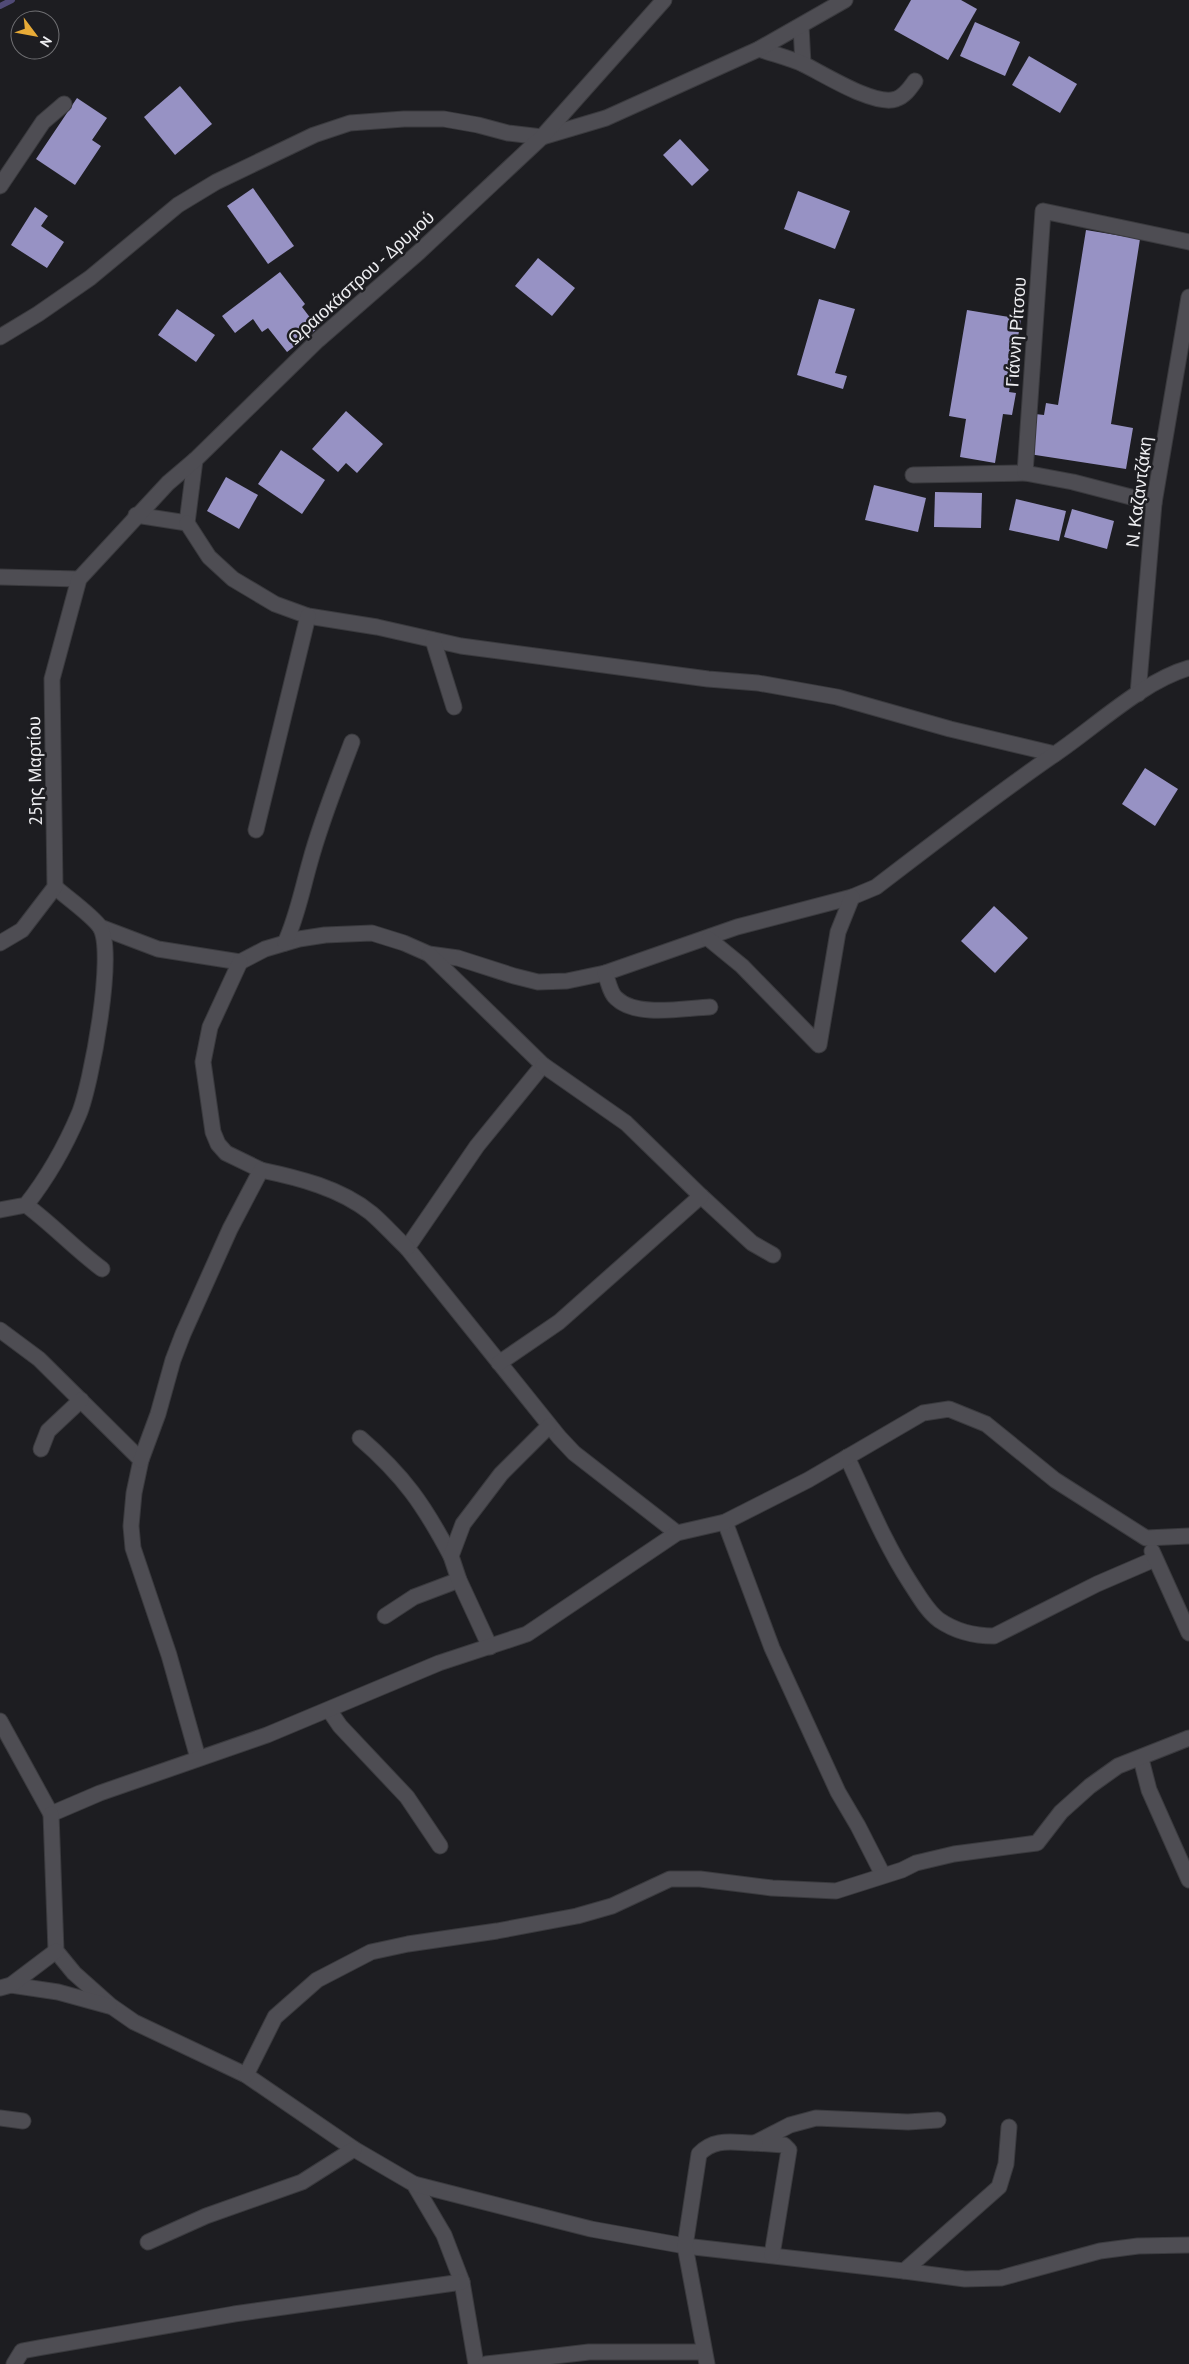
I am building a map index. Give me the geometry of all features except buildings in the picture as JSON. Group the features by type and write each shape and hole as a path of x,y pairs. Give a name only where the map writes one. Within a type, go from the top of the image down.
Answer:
{"street":[{"name":"Ωραιοκάστρου - Δρυμού","path":"79,579 136,515 168,483 195,460 318,340 419,252 542,137 664,0"},
{"path":"0,338 90,278 178,206 216,182 314,135 350,123 434,119 542,137 606,118 759,49 844,0"},
{"path":"801,26 803,64"},
{"path":"759,49 803,64 847,88 877,98 895,100 905,94 915,81"},
{"path":"0,186 44,122 64,104"},
{"name":"Γιάννη Ρίτσου","path":"1026,473 1043,211 1189,242"},
{"name":"Ν. Καζαντζάκη","path":"1138,694 1154,503 1188,304"},
{"path":"186,524 195,460"},
{"path":"913,474 1026,473 1073,482 1154,503"},
{"path":"136,515 186,524 210,557 233,579 276,604 308,616 377,627 433,640 708,679 758,683 838,697 950,729 1055,754"},
{"path":"0,577 79,579"},
{"name":"25ης Μαρτίου","path":"55,887 52,679 79,579"},
{"path":"256,830 308,616"},
{"path":"433,640 454,707"},
{"path":"0,943 22,930 55,887 100,927 158,949 240,962 265,949 325,935 372,933 404,943 429,954 458,958 538,982 567,981 605,973 708,939 737,927 852,897 876,887 1037,765 1138,694 1189,668"},
{"path":"285,944 297,911 310,861 352,742"},
{"path":"708,939 742,966 819,1045 838,932 852,897"},
{"path":"0,1210 26,1205 43,1183 65,1145 80,1112 96,1043 103,996 105,943 100,927"},
{"path":"429,954 543,1065 626,1123 752,1243 773,1254"},
{"path":"240,962 210,1027 203,1062 213,1132 218,1144 226,1153 261,1170 307,1180 335,1192 370,1212 407,1248 549,1426 574,1453 677,1533"},
{"path":"605,973 615,998 629,1006 645,1010 710,1007"},
{"path":"407,1248 477,1146 543,1065"},
{"path":"198,1758 170,1655 133,1548 131,1526 134,1493 141,1460 183,1334 230,1229 261,1170"},
{"path":"499,1362 566,1315 701,1196"},
{"path":"26,1205 83,1255 102,1268"},
{"path":"0,1330 39,1359 141,1460"},
{"path":"41,1449 48,1431 82,1400"},
{"path":"51,1814 100,1793 198,1758 221,1752 329,1710 439,1662 527,1634 677,1533 725,1522 808,1480 923,1412 949,1409 986,1424 1055,1480 1146,1538 1189,1633"},
{"path":"451,1556 463,1524 501,1474 549,1426"},
{"path":"360,1438 407,1483 431,1518 451,1556 459,1580 490,1647"},
{"path":"847,1456 891,1553 921,1601 940,1620 970,1634 994,1636 1097,1584 1155,1559"},
{"path":"725,1522 772,1648 838,1792 883,1875"},
{"path":"1146,1538 1189,1536"},
{"path":"385,1616 414,1598 459,1580"},
{"path":"329,1710 340,1726 407,1797 440,1846"},
{"path":"0,1721 51,1814 56,1951 74,1973 111,2006 134,2022 246,2075 354,2149 414,2184 591,2229 685,2246 904,2271 948,2278 1001,2278 1100,2251 1138,2246 1189,2245"},
{"path":"246,2075 275,2017 317,1980 371,1952 408,1944 497,1931 577,1916 612,1906 670,1879 700,1879 772,1888 836,1891 930,1859 1037,1843 1061,1812 1090,1786 1118,1766 1141,1759 1189,1738"},
{"path":"1141,1759 1149,1790 1189,1880"},
{"path":"5,1987 56,1951"},
{"path":"5,1987 58,1992 111,2006"},
{"path":"0,2118 23,2120"},
{"path":"755,2143 790,2125 816,2118 908,2122 938,2120"},
{"path":"904,2271 998,2187 1006,2164 1009,2127"},
{"path":"486,2364 589,2352 705,2358 685,2246 699,2154 715,2142 784,2145 789,2150 772,2255"},
{"path":"148,2242 206,2216 302,2182 354,2149"},
{"path":"414,2184 444,2235 462,2282 476,2364"},
{"path":"14,2364 22,2351 38,2348 234,2314 462,2282"}],"waterway":[{"path":"0,6 12,0"}]}
